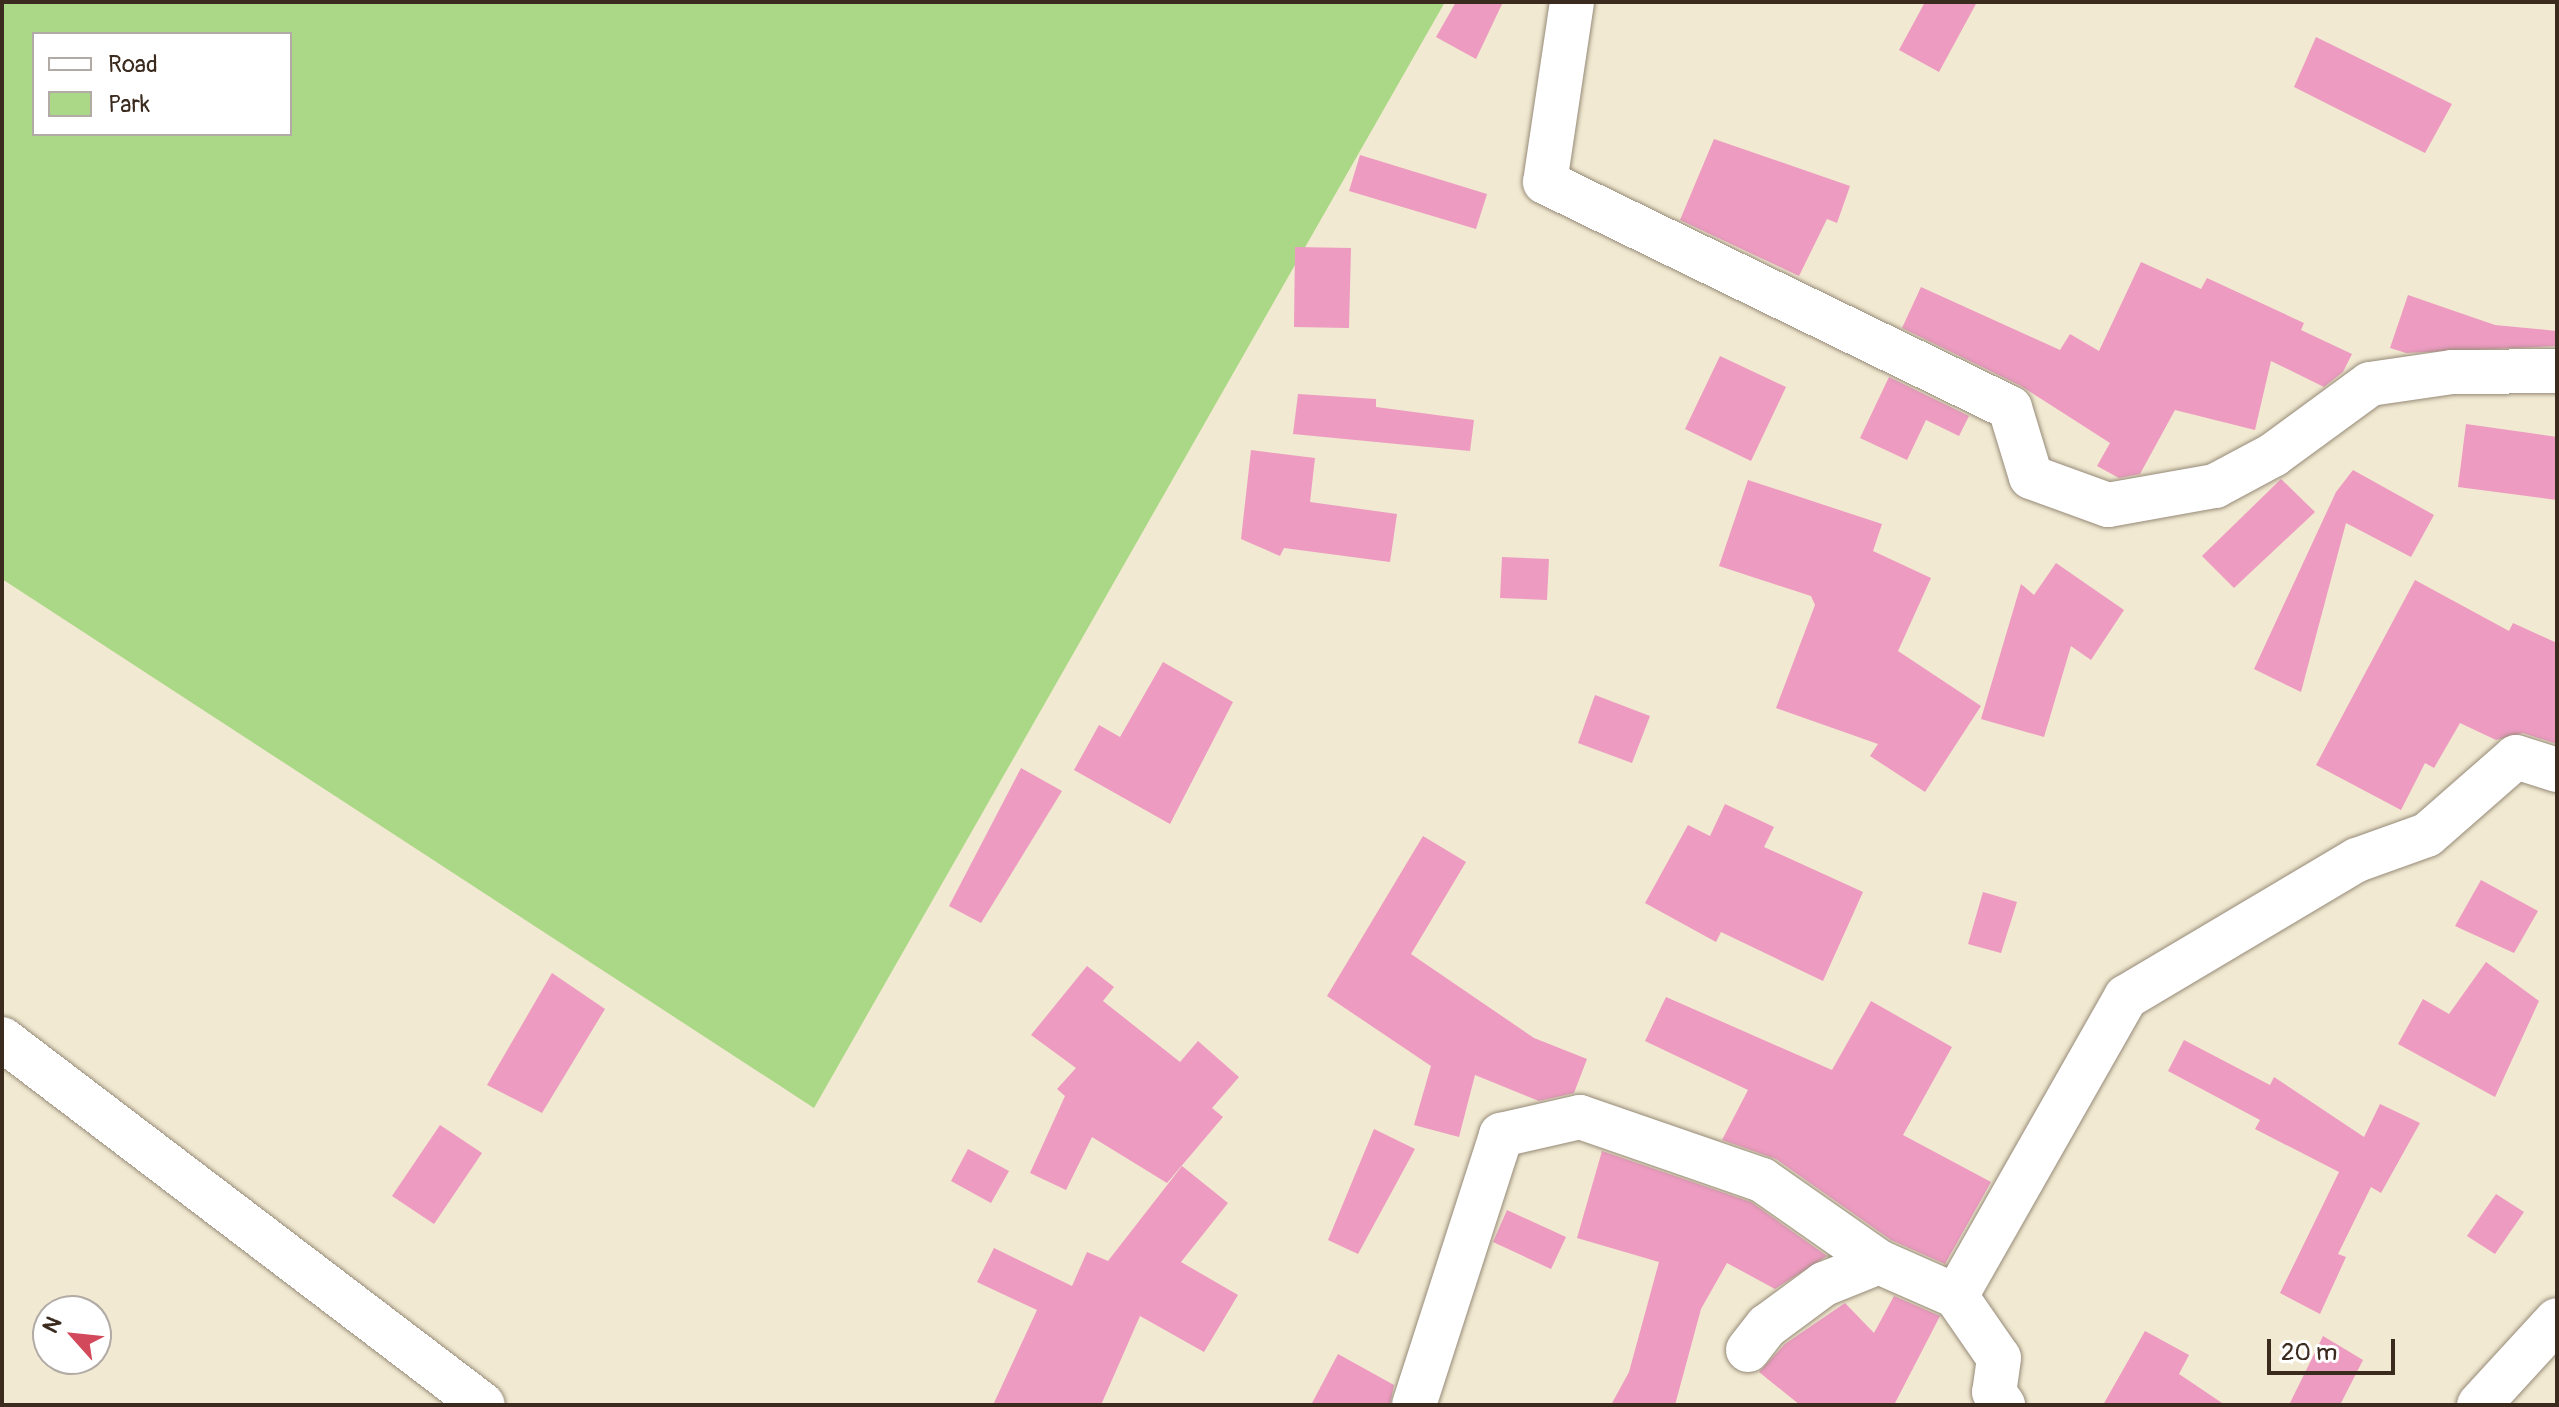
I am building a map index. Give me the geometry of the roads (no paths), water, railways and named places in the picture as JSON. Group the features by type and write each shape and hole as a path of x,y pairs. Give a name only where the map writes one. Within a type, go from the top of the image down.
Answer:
{"street":[{"path":"1572,2 1545,182 2010,408 2031,477 2044,482 2108,505 2215,486 2273,455 2370,384 2452,372 2557,371"},
{"path":"1956,1296 2126,997 2357,860 2427,835 2516,757 2557,770"},
{"path":"2,1039 483,1405"},
{"path":"1414,1405 1501,1135 1580,1117 1762,1180 1879,1262 1956,1296 1999,1358 1994,1392 2003,1405"},
{"path":"1748,1350 1767,1326 1824,1284 1879,1262"},
{"path":"2479,1405 2557,1320"}]}
